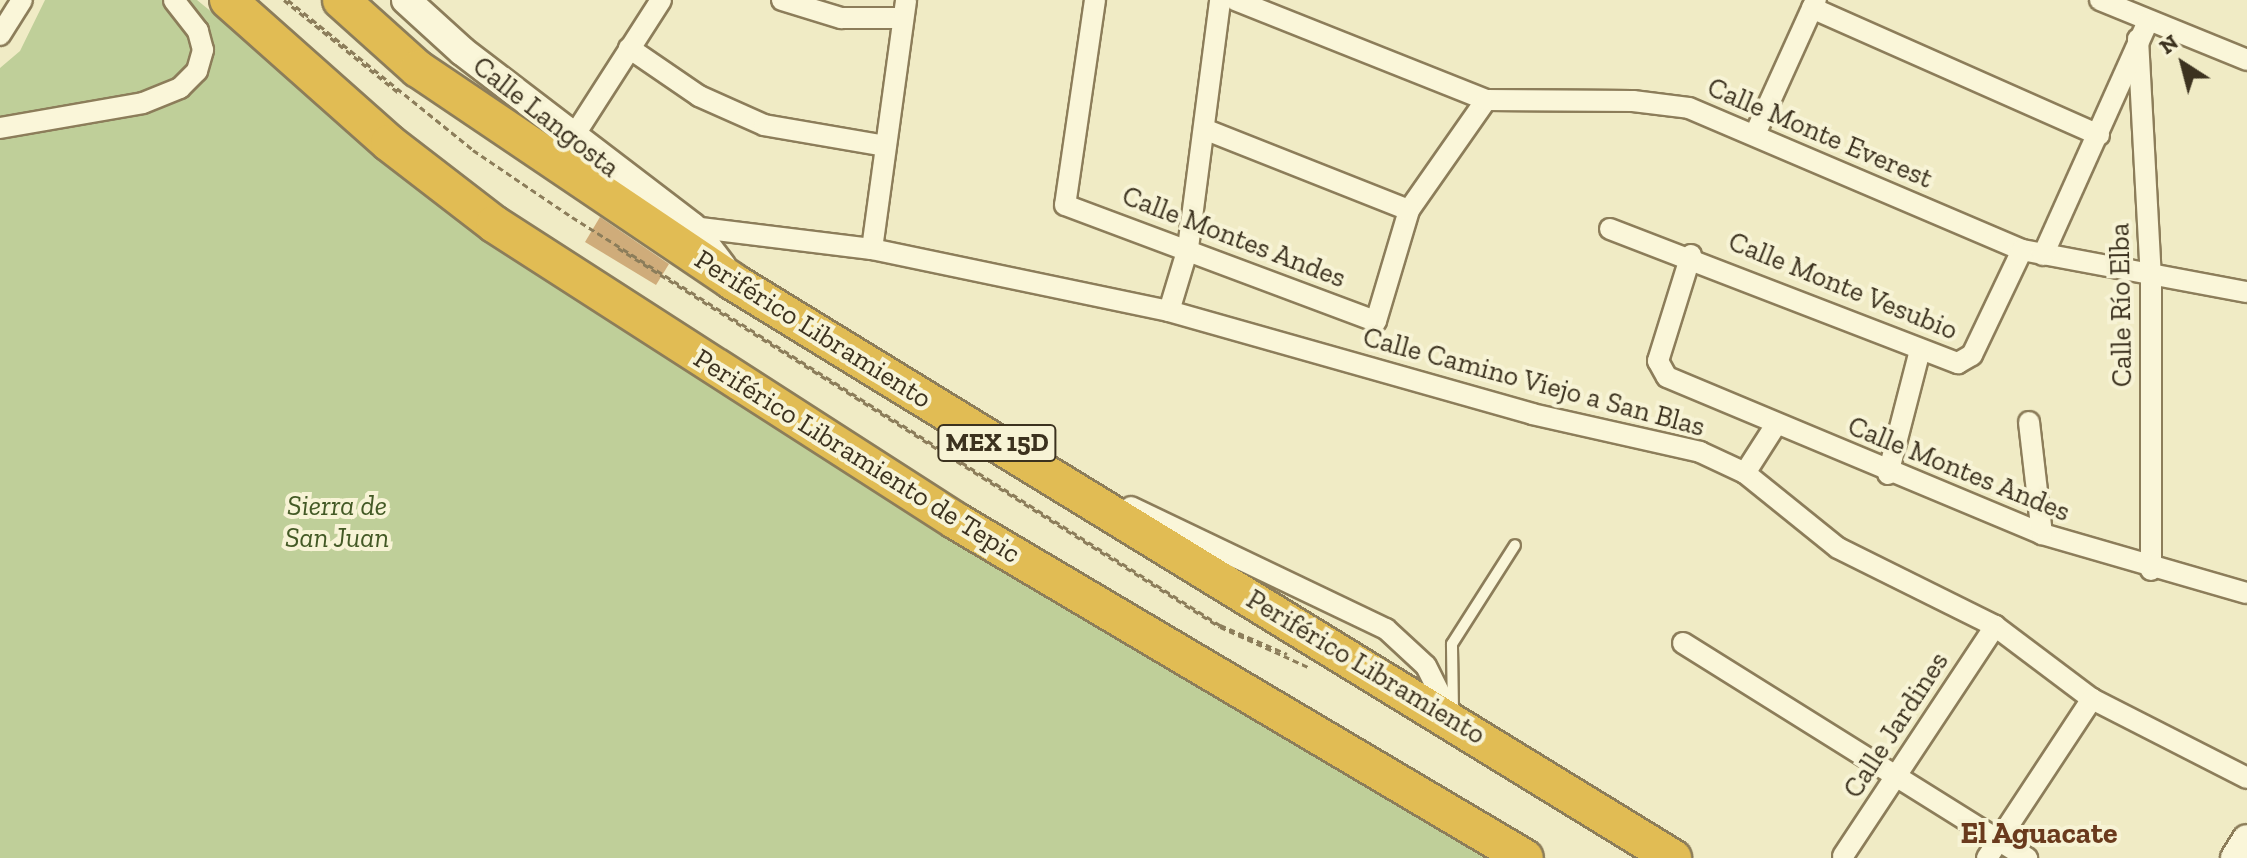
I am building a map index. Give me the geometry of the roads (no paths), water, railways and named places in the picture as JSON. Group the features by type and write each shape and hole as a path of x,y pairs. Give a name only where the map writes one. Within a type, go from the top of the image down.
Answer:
{"highway":[{"name":"Periférico Libramiento de Tepic","path":"228,0 389,143 494,224 956,521 1525,858"},
{"name":"Periférico Libramiento","path":"341,0 418,69 564,151 732,281 1452,718 1673,858"}],"street":[{"path":"0,35 22,0"},
{"path":"0,128 143,103 180,88 197,71 203,50 198,31 174,0"},
{"name":"Calle Langosta","path":"406,0 564,151 692,227 732,281"},
{"path":"564,151 661,0"},
{"path":"782,0 841,18 904,9 872,249"},
{"name":"Calle Montes Andes","path":"1095,0 1065,205 1188,248 1376,321 1381,316 1409,210"},
{"path":"1169,311 1188,248 1220,0"},
{"name":"Calle Monte Everest","path":"1235,0 1486,100 1633,101 1689,108 1756,132 2022,250 2247,292"},
{"path":"2100,0 2143,30 2247,60"},
{"path":"1756,132 1814,4 2099,135"},
{"path":"2043,255 2099,135 2143,30"},
{"name":"Calle Río Elba","path":"2143,30 2151,276 2151,570"},
{"path":"629,48 699,96 764,125 885,146"},
{"path":"1204,129 1409,210 1486,100"},
{"name":"Calle Langosta","path":"692,227 872,249"},
{"name":"Calle Monte Vesubio","path":"1610,229 1691,255 1958,363 1972,355 2022,250"},
{"name":"Calle Camino Viejo a San Blas","path":"872,249 1169,311 1532,414 1700,452 1745,473 1838,548 1995,626 2092,699 2247,778"},
{"name":"Calle Montes Andes","path":"1691,255 1658,361 1661,370 1775,426 2042,534 2151,570 2247,593"},
{"path":"1888,474 1920,350"},
{"path":"2029,422 2042,534"},
{"path":"1745,473 1775,426"},
{"name":"Calle Jardines","path":"1843,856 1995,626"},
{"path":"1683,643 1895,777 1992,849 2027,858"},
{"path":"1992,849 2092,699"},
{"path":"2235,858 2247,839"}],"lane":[{"path":"1452,718 1452,644 1515,545"}],"district":[{"name":"El Aguacate","path":"2039,833"}],"park label":[{"name":"Sierra de San Juan","path":"337,522"}]}
